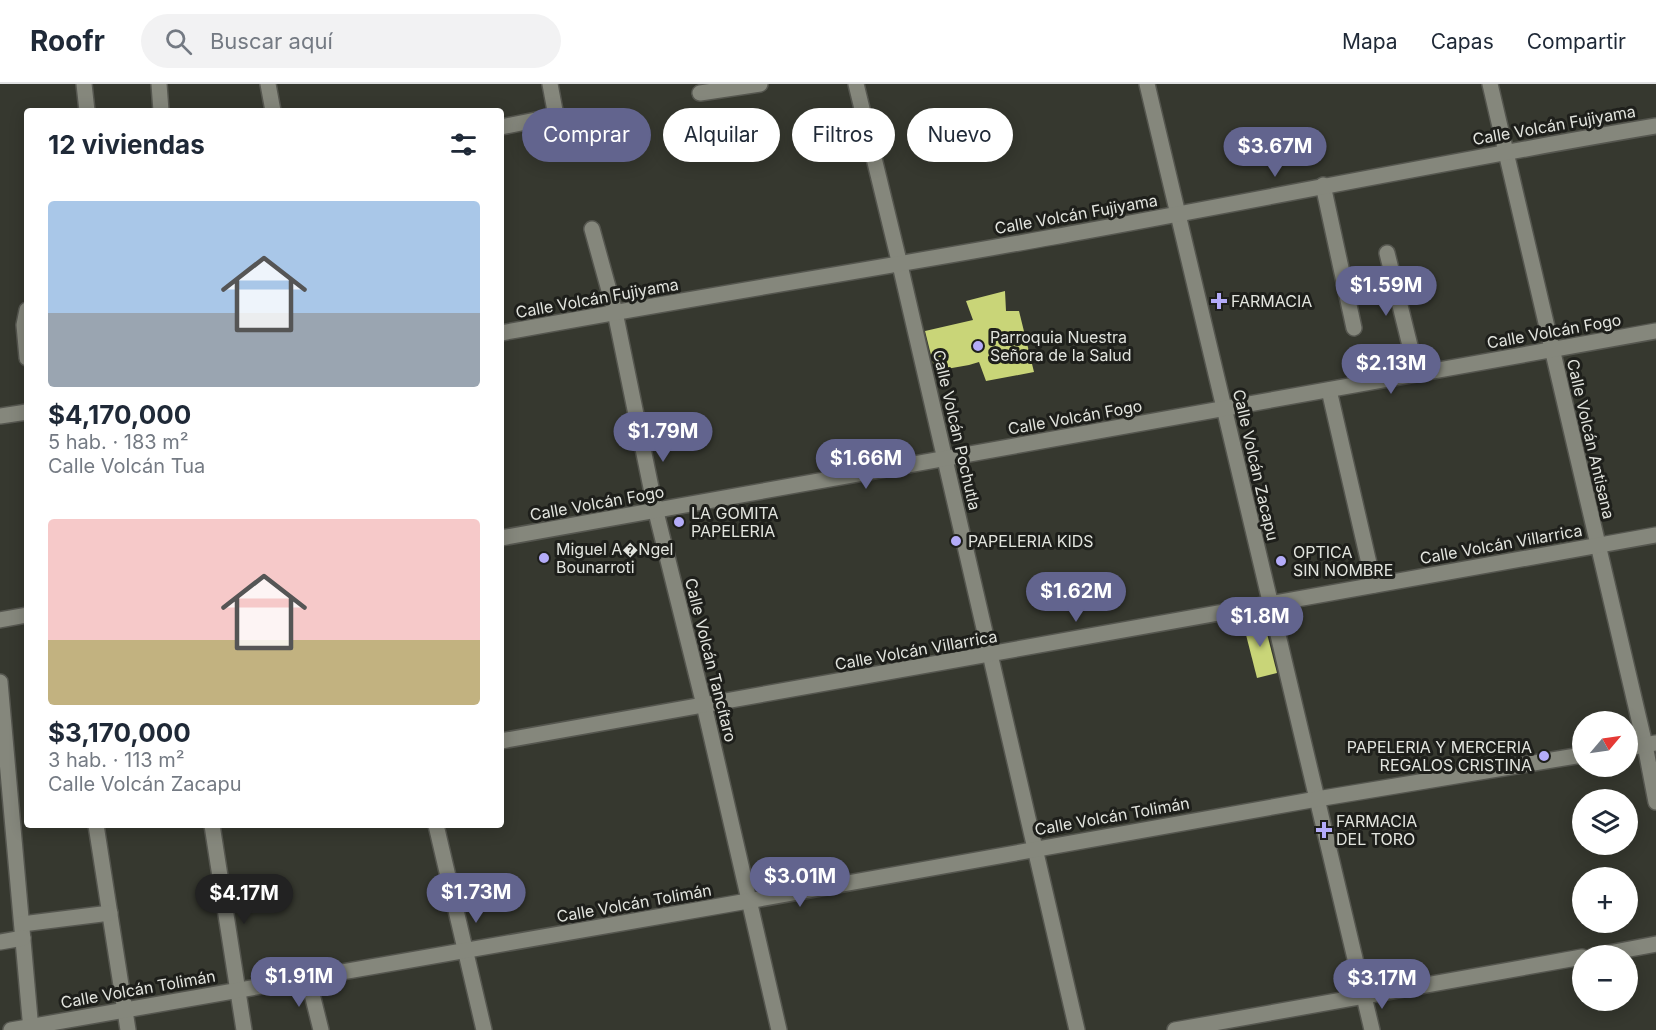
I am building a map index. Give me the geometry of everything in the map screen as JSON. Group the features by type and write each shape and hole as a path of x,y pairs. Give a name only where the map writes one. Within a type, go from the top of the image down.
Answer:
{"street":[{"path":"84,84 87,108"},
{"path":"159,84 161,108"},
{"path":"268,84 272,108"},
{"path":"504,126 555,116 550,84"},
{"path":"700,93 760,84"},
{"name":"Calle Volcán Pochutla","path":"856,84 1077,1030"},
{"name":"Calle Volcán Zacapu","path":"1147,84 1372,1030"},
{"name":"Calle Volcán Antisana","path":"1490,84 1598,545 1650,744 1656,802"},
{"name":"Calle Volcán Fujiyama","path":"504,332 900,265 1506,151 1656,126"},
{"path":"1323,185 1354,328"},
{"name":"Calle Volcán Tancítaro","path":"592,229 615,312 656,512 704,705 779,1030"},
{"path":"1387,253 1417,374"},
{"name":"Calle Volcán Fogo","path":"504,537 1656,331"},
{"path":"1329,390 1374,585"},
{"path":"0,416 24,412"},
{"name":"Calle Volcán Villarrica","path":"504,740 1656,535"},
{"path":"0,620 24,616"},
{"path":"0,682 3,760 20,823 22,931 31,1028"},
{"name":"Calle Volcán Tolimán","path":"11,1030 748,901 1035,848 1572,757"},
{"path":"96,828 128,1030"},
{"path":"212,828 244,1030"},
{"path":"437,828 484,1030"},
{"path":"0,942 22,931 110,913"},
{"path":"1638,947 1656,944"},
{"path":"1175,1030 1572,959"},
{"path":"308,978 321,1030"}],"building":[{"name":"Parroquia Nuestra Señora de la Salud","path":"1005,291 1006,311 1019,311 1034,372 986,381 979,362 935,371 925,331 973,320 966,301"},
{"path":"1263,618 1277,673 1257,678 1243,623"}],"place":[{"name":"FARMACIA","path":"1219,301"},
{"name":"Parroquia Nuestra Señora de la Salud","path":"978,346"},
{"name":"LA GOMITA PAPELERIA","path":"679,522"},
{"name":"PAPELERIA KIDS","path":"956,541"},
{"name":"Miguel A�Ngel Bounarroti","path":"544,558"},
{"name":"OPTICA SIN NOMBRE","path":"1281,561"},
{"name":"PAPELERIA Y MERCERIA REGALOS CRISTINA","path":"1544,756"},
{"name":"FARMACIA DEL TORO","path":"1324,830"}]}
